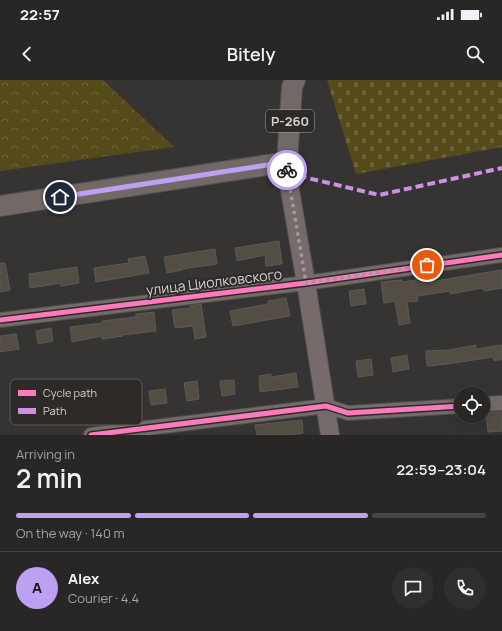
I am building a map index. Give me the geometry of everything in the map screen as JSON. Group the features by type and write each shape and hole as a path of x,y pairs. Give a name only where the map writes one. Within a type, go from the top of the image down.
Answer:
{"highway":[{"name":"Р-260","path":"287,162 292,87 295,80"},
{"path":"0,206 287,162"}],"main road":[{"path":"287,162 287,173 330,435"}],"street":[{"name":"улица Циолковского","path":"0,320 306,283 502,254"},
{"path":"490,404 502,403"},
{"path":"91,435 326,406 348,414 454,406"}],"green space":[{"path":"0,80 103,80 174,147 0,171"},
{"path":"327,80 502,80 502,147 356,174"}],"building":[{"path":"279,241 282,264 266,266 265,255 237,261 235,248"},
{"path":"215,249 217,264 182,269 167,273 164,257"},
{"path":"145,256 149,273 96,282 94,268 129,263 128,259"},
{"path":"0,263 5,263 10,290 0,292"},
{"path":"77,267 79,283 61,286 61,283 30,288 29,274"},
{"path":"502,270 502,288 484,291 483,288 450,294 450,291 417,296 418,301 407,302 410,323 399,325 395,301 384,303 381,282 402,280 402,282 435,277 435,281"},
{"path":"364,289 366,304 351,306 349,291"},
{"path":"286,298 290,316 233,326 230,311 268,304 268,301"},
{"path":"201,304 206,337 195,339 193,326 175,328 172,310 190,308 190,306"},
{"path":"154,312 156,331 102,339 102,336 72,342 70,327 136,317 136,314"},
{"path":"51,328 53,341 38,344 36,331"},
{"path":"16,334 19,349 0,352 0,336"},
{"path":"476,345 476,349 502,345 502,359 494,361 493,357 427,366 426,351 449,350"},
{"path":"407,355 409,369 393,372 391,358"},
{"path":"371,359 373,375 358,377 356,361"},
{"path":"296,373 298,387 260,392 259,376 271,374 271,377"},
{"path":"234,380 235,394 222,396 220,381"},
{"path":"197,381 199,399 187,401 184,383"},
{"path":"165,389 167,403 151,405 149,391"},
{"path":"490,412 502,412 502,431 488,432 487,423 490,423"},
{"path":"302,420 303,433 290,435 257,435 255,425"}],"marked path":[{"path":"287,173 379,195 502,168"}],"cycle path":[{"path":"0,320 306,283 502,255"},
{"path":"91,435 326,406 348,413 454,406"}],"way so far":[{"path":"287,170 306,283 427,265"}],"route":[{"path":"60,197 287,162 287,170"}]}
